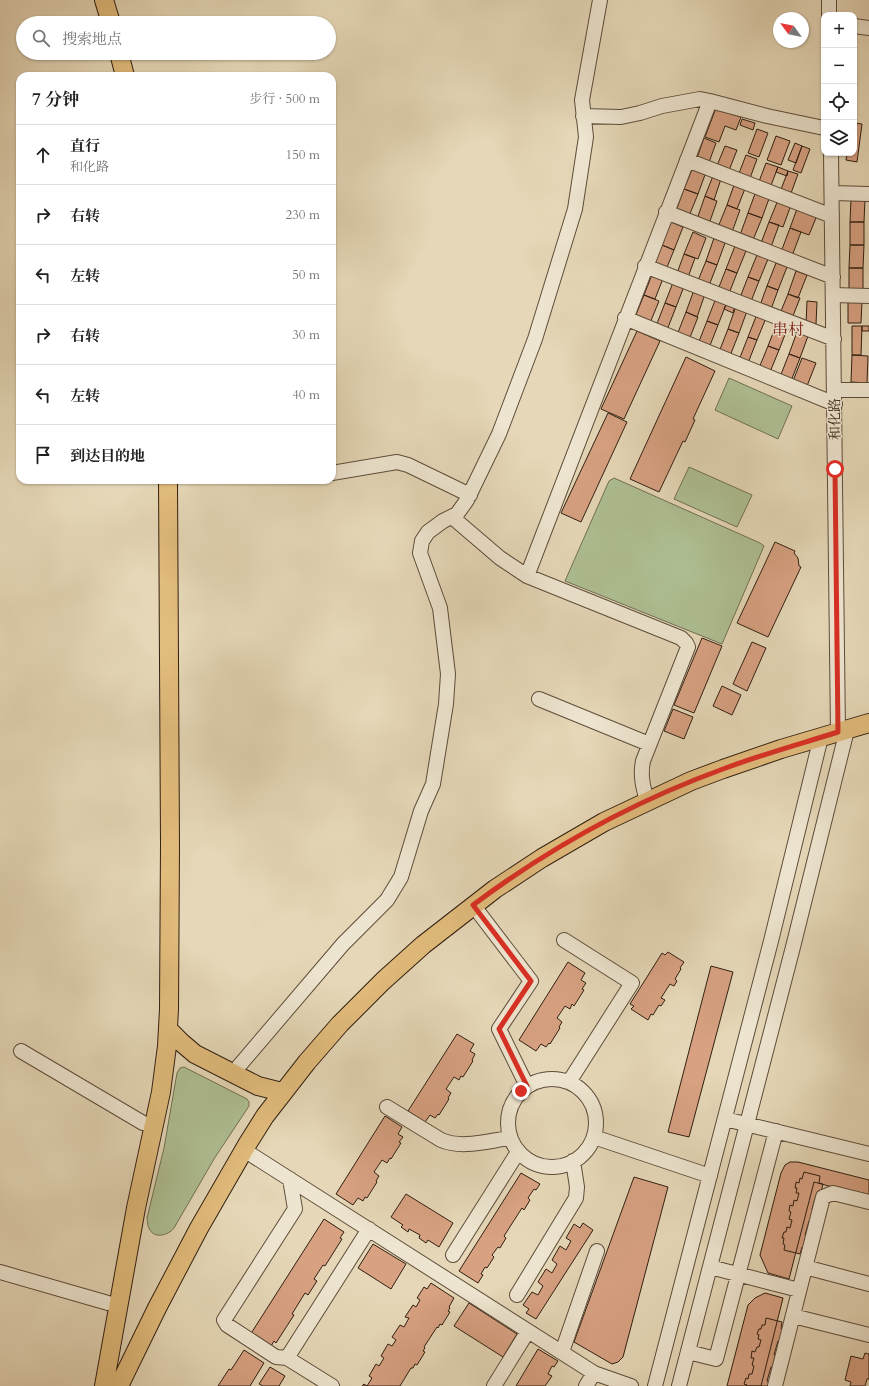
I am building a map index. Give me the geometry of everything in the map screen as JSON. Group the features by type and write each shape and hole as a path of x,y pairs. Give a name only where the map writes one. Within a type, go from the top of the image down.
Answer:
{"main road":[{"path":"104,0 109,16"},
{"path":"116,0 120,16"},
{"path":"121,60 124,72"},
{"path":"133,60 136,72"},
{"path":"94,1386 125,1206 143,1123 156,1045 158,1009 159,844 156,484"},
{"path":"116,1386 136,1208 161,1092 170,1010 168,484"},
{"path":"116,1386 184,1256 265,1116 306,1062 340,1024 383,981 423,945 495,889 542,858 604,822 691,781 723,769 869,723"},
{"path":"168,1029 195,1054 258,1086 282,1092"}],"street":[{"path":"233,1073 343,944 387,900 401,877 421,811 433,784 446,704 448,674 440,608 420,553 420,549 422,541 428,532 443,520 452,518 457,514 470,494 506,420 535,339 575,209 586,137 582,100 600,0"},
{"path":"829,0 830,12"},
{"path":"857,26 869,28"},
{"path":"584,116 617,118 700,99 766,116 821,127"},
{"path":"527,576 710,101"},
{"name":"和化路","path":"831,156 835,397 835,733"},
{"path":"687,160 832,216"},
{"path":"832,193 869,194"},
{"path":"666,212 833,277"},
{"path":"646,266 834,339"},
{"path":"833,295 869,296"},
{"path":"626,318 835,397 869,390"},
{"path":"336,472 397,462 470,494"},
{"path":"452,518 500,558 527,576 681,638 686,643 688,647 643,761 641,772 647,801"},
{"path":"539,699 649,744"},
{"path":"655,1386 773,934 835,733"},
{"path":"679,1386 799,925 835,733"},
{"path":"473,905 531,981 499,1029 527,1086"},
{"path":"564,940 632,983 569,1082"},
{"path":"22,1051 143,1123"},
{"path":"550,1078 558,1079 569,1082 580,1088 586,1094 592,1105 596,1118 596,1128 594,1137 585,1152 573,1162 561,1166 543,1167 526,1159 518,1152 510,1138 507,1124 509,1111 516,1097 527,1086 538,1080 550,1078"},
{"path":"387,1107 441,1140 449,1143 458,1145 510,1138"},
{"path":"725,1119 869,1154"},
{"path":"688,1352 716,1359 776,1131"},
{"path":"594,1137 710,1176"},
{"path":"244,1150 594,1373 632,1386"},
{"path":"453,1255 518,1152"},
{"path":"517,1295 576,1198 577,1187 573,1162"},
{"path":"290,1179 296,1209 224,1320 228,1325 276,1357 287,1358 332,1386"},
{"path":"775,1386 823,1197 833,1193 869,1202"},
{"path":"287,1358 369,1229"},
{"path":"562,1352 598,1251"},
{"path":"710,1267 799,1290"},
{"path":"805,1268 869,1284"},
{"path":"0,1272 108,1303"},
{"path":"793,1316 869,1335"},
{"path":"494,1386 528,1331"},
{"path":"586,1386 594,1373"}],"green space":[{"path":"729,378 792,406 778,439 715,410"},
{"path":"689,467 752,495 737,527 674,499"},
{"path":"614,478 764,546 722,644 565,581 609,481"},
{"path":"184,1067 247,1099 249,1106 214,1159 174,1228 168,1233 157,1235 151,1231 148,1226 147,1218 164,1148 177,1073 180,1068"}],"building":[{"path":"716,108 741,117 736,130 725,126 719,142 705,137"},
{"path":"742,119 755,123 753,130 740,125"},
{"path":"857,123 862,124 857,162 846,160 847,156 857,156"},
{"path":"757,129 768,133 759,157 748,153"},
{"path":"776,136 790,141 781,165 767,160"},
{"path":"704,138 716,143 708,165 696,161"},
{"path":"795,143 802,146 796,163 788,160"},
{"path":"725,146 737,150 728,173 716,168"},
{"path":"802,146 810,149 801,173 793,170"},
{"path":"746,155 757,159 749,181 738,176"},
{"path":"766,163 778,167 770,188 758,184"},
{"path":"693,167 706,172 698,194 684,189"},
{"path":"778,167 788,171 787,176 776,172"},
{"path":"788,171 798,174 790,196 780,192"},
{"path":"713,176 721,179 714,200 705,196"},
{"path":"735,182 746,186 737,209 727,205"},
{"path":"684,189 698,194 689,216 676,211"},
{"path":"756,191 770,196 762,218 748,213"},
{"path":"705,196 717,201 709,224 697,219"},
{"path":"851,199 865,199 864,222 850,222"},
{"path":"778,200 791,205 783,227 769,222"},
{"path":"727,205 740,210 732,232 718,227"},
{"path":"798,206 818,213 809,235 790,228"},
{"path":"748,213 762,218 753,240 740,235"},
{"path":"671,222 683,227 674,250 662,245"},
{"path":"769,222 779,225 771,247 761,243"},
{"path":"850,222 864,222 864,245 850,245"},
{"path":"790,228 801,232 792,256 781,252"},
{"path":"693,232 706,238 698,259 684,254"},
{"path":"714,238 725,243 717,265 706,261"},
{"path":"662,245 674,250 665,272 653,267"},
{"path":"850,245 864,245 863,268 849,268"},
{"path":"735,246 746,251 737,273 726,269"},
{"path":"684,254 695,258 687,280 676,276"},
{"path":"757,255 768,259 759,281 748,277"},
{"path":"706,261 717,265 708,288 697,283"},
{"path":"776,263 787,267 778,290 767,286"},
{"path":"849,268 863,268 863,291 849,291"},
{"path":"726,269 737,273 728,296 717,292"},
{"path":"796,271 807,275 798,298 788,294"},
{"path":"653,272 664,276 655,299 644,295"},
{"path":"748,277 759,281 750,304 739,300"},
{"path":"674,280 685,284 676,307 665,303"},
{"path":"767,286 778,290 770,312 759,308"},
{"path":"694,290 705,294 697,317 686,312"},
{"path":"788,294 800,298 791,321 779,316"},
{"path":"644,295 659,301 650,323 635,317"},
{"path":"716,298 727,302 718,325 707,321"},
{"path":"848,300 862,301 861,323 848,323"},
{"path":"807,301 817,302 816,324 806,324"},
{"path":"727,302 735,306 733,313 724,309"},
{"path":"665,303 676,307 667,330 656,326"},
{"path":"736,306 747,311 739,333 728,329"},
{"path":"686,312 698,317 689,340 677,335"},
{"path":"757,314 766,318 757,340 748,337"},
{"path":"707,321 718,325 709,348 698,344"},
{"path":"777,323 788,327 779,350 768,346"},
{"path":"852,326 862,326 861,355 852,355"},
{"path":"862,326 869,326 869,331 862,331"},
{"path":"728,329 739,333 730,356 719,352"},
{"path":"637,331 660,341 624,419 601,409"},
{"path":"797,332 808,336 800,358 789,354"},
{"path":"748,337 757,340 748,363 739,360"},
{"path":"768,346 779,350 770,372 759,368"},
{"path":"789,354 800,358 791,381 780,377"},
{"path":"852,355 868,356 867,383 851,382"},
{"path":"686,357 715,371 693,419 695,420 685,442 683,441 659,492 630,479"},
{"path":"802,358 816,363 807,386 793,381"},
{"path":"608,413 627,422 581,522 561,513"},
{"path":"775,542 795,551 794,553 798,558 799,566 801,567 768,637 737,623"},
{"path":"702,638 722,646 694,713 674,705"},
{"path":"752,642 766,648 747,691 733,684"},
{"path":"722,686 741,695 732,715 713,706"},
{"path":"673,709 693,717 684,739 664,731"},
{"path":"668,952 684,962 675,979 677,981 674,986 670,984 661,998 665,1000 661,1006 659,1005 653,1015 651,1014 648,1020 631,1009 634,1006 630,1004 662,953 665,955"},
{"path":"568,962 585,973 581,980 586,983 582,989 584,990 574,1006 572,1004 570,1009 565,1006 557,1018 562,1022 550,1044 549,1043 546,1047 541,1044 536,1051 519,1040"},
{"path":"711,966 733,972 689,1137 668,1132"},
{"path":"457,1034 474,1044 470,1051 475,1054 472,1060 473,1061 463,1077 461,1076 459,1080 454,1077 446,1089 451,1093 439,1115 438,1114 435,1118 430,1115 425,1122 408,1111"},
{"path":"385,1116 402,1127 398,1134 403,1137 399,1142 401,1143 391,1159 390,1158 387,1163 382,1160 374,1172 379,1176 367,1198 365,1197 363,1201 358,1198 353,1205 336,1194"},
{"path":"790,1162 798,1162 869,1180 869,1197 814,1182 789,1279 768,1273 760,1255 781,1173 785,1165"},
{"path":"804,1172 820,1176 819,1183 823,1184 820,1196 816,1195 812,1209 816,1210 813,1222 809,1221 805,1235 809,1236 806,1248 802,1247 800,1254 784,1250 784,1238 782,1238 787,1227 790,1228 792,1220 789,1219 791,1212 789,1211 790,1205 793,1206 794,1200 797,1201 799,1193 796,1193 796,1182 799,1183"},
{"path":"521,1173 540,1184 536,1190 534,1189 528,1198 530,1200 524,1210 522,1208 504,1236 506,1238 500,1248 498,1247 492,1255 494,1257 487,1268 485,1267 481,1274 483,1275 478,1283 459,1271"},
{"path":"634,1177 668,1187 623,1357 618,1362 612,1364 574,1342"},
{"path":"406,1194 453,1223 439,1247 428,1240 426,1243 419,1238 420,1235 409,1229 408,1232 401,1227 403,1225 391,1217"},
{"path":"324,1219 344,1232 340,1238 342,1239 325,1266 323,1265 314,1279 317,1281 308,1295 305,1293 292,1314 294,1315 276,1343 274,1341 270,1348 250,1335"},
{"path":"583,1223 593,1230 536,1319 526,1313 529,1309 523,1305 532,1292 538,1295 543,1286 538,1282 546,1269 552,1273 557,1264 552,1260 560,1246 566,1250 571,1241 566,1238 574,1224 580,1228"},
{"path":"373,1244 406,1264 391,1289 358,1268"},
{"path":"431,1283 454,1298 449,1307 450,1308 448,1311 450,1312 442,1325 440,1324 438,1328 437,1327 424,1347 425,1348 423,1351 425,1352 417,1365 415,1364 413,1368 411,1368 400,1386 367,1386 372,1378 369,1376 376,1364 379,1366 384,1358 381,1356 388,1344 392,1346 396,1340 392,1337 400,1325 404,1327 409,1318 405,1317 413,1305 416,1307 420,1300 417,1298 424,1287 427,1289"},
{"path":"765,1293 783,1298 761,1386 727,1386 748,1305 755,1298"},
{"path":"469,1303 517,1334 503,1357 454,1326"},
{"path":"766,1318 782,1322 781,1329 785,1330 782,1342 778,1341 774,1355 778,1356 775,1368 771,1367 767,1381 771,1383 771,1386 746,1386 747,1385 744,1384 746,1378 748,1379 749,1374 752,1374 754,1366 752,1365 754,1358 751,1358 752,1351 755,1352 757,1347 759,1347 761,1340 758,1339 759,1335 757,1334 762,1325 765,1325"},
{"path":"538,1349 558,1361 554,1367 552,1366 548,1374 552,1376 545,1386 516,1386"},
{"path":"244,1350 264,1363 250,1386 218,1386 229,1369 231,1370"},
{"path":"865,1353 869,1354 869,1379 867,1379 865,1386 850,1386 851,1382 845,1380 851,1356 863,1359"},
{"path":"270,1367 285,1376 279,1386 263,1386 259,1384"}],"district":[{"name":"串村","path":"788,330"}],"route":[{"path":"521,1091 527,1086 499,1029 531,981 473,905 542,858 604,822 633,808 691,781 723,769 781,749 838,732 835,469"}]}
